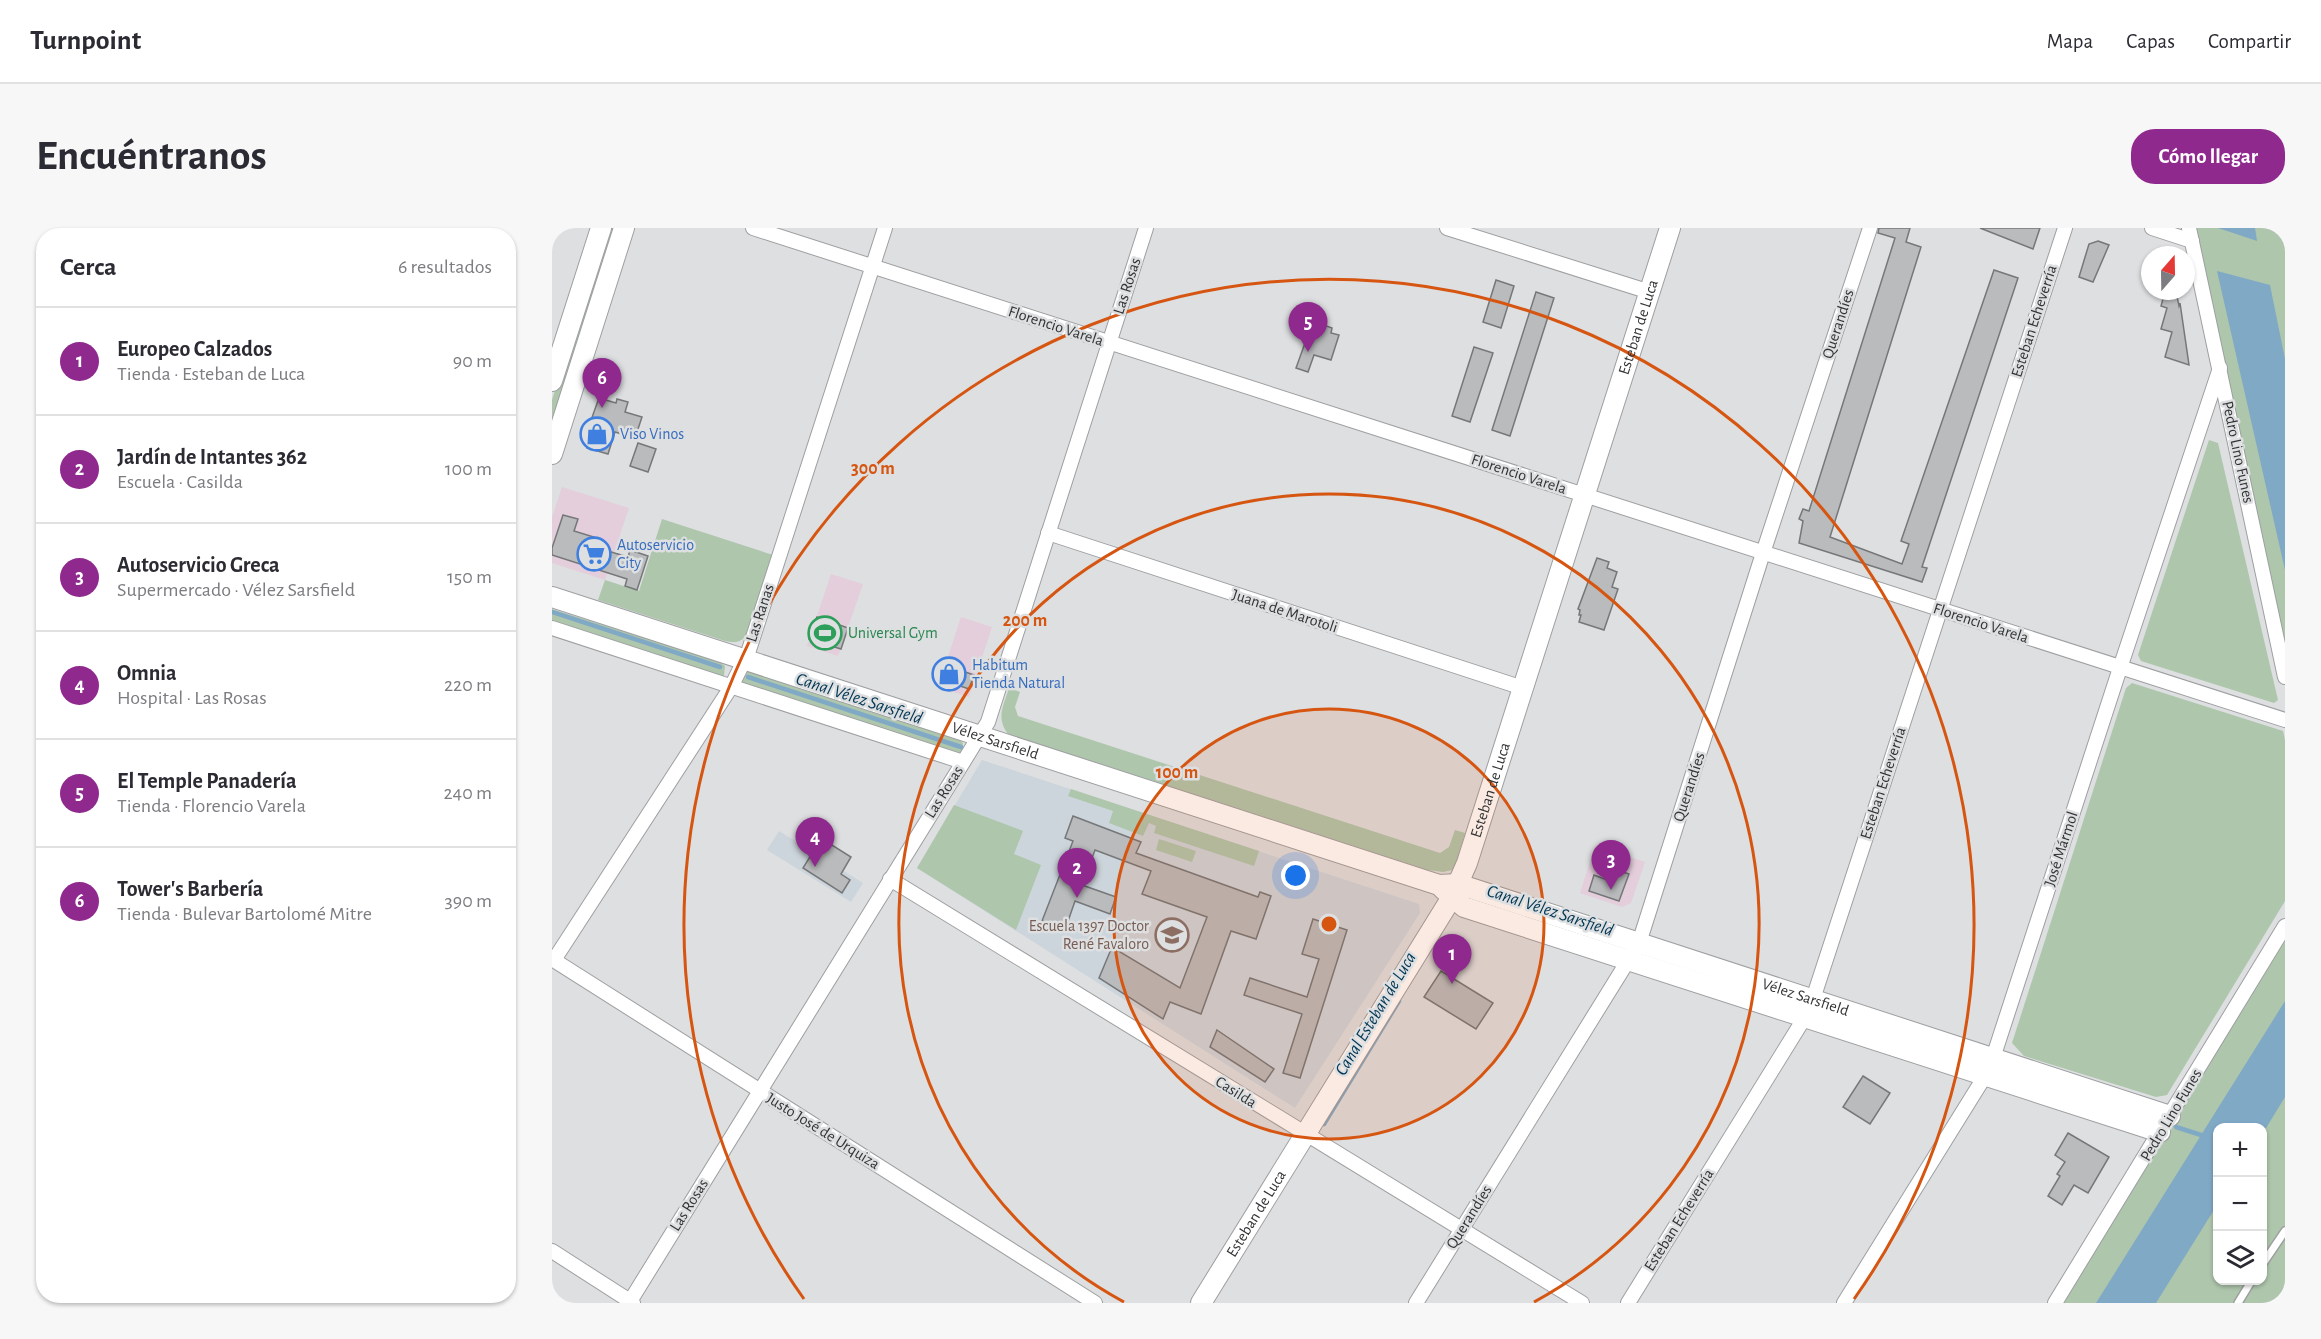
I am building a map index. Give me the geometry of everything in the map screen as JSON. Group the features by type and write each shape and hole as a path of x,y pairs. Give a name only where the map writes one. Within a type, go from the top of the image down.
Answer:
{"street":[{"path":"552,381 602,228"},
{"path":"552,454 624,228"},
{"name":"Florencio Varela","path":"753,228 2285,720"},
{"name":"Las Ranas","path":"553,960 731,687 745,660 885,228"},
{"name":"Las Rosas","path":"631,1302 759,1090 988,722 1146,228"},
{"path":"1447,228 1650,292"},
{"name":"Esteban de Luca","path":"1201,1303 1305,1135 1450,889 1523,688 1670,228"},
{"name":"Querandíes","path":"1416,1303 1639,943 1763,553 1870,228"},
{"name":"Esteban Echeverría","path":"1628,1303 1809,1008 2065,228"},
{"path":"2152,228 2191,234"},
{"name":"Pedro Lino Funes","path":"2191,234 2285,677"},
{"name":"José Mármol","path":"1844,1303 1989,1067 2220,368"},
{"name":"Juana de Marotoli","path":"1048,533 1523,688"},
{"name":"Vélez Sarsfield","path":"552,597 1450,889 1639,943 1809,1008 2165,1124"},
{"name":"Vélez Sarsfield","path":"552,628 963,762"},
{"name":"Casilda","path":"890,879 1582,1303"},
{"name":"Vélez Sarsfield","path":"1450,889 1464,907 1628,960 1809,1008"},
{"name":"Pedro Lino Funes","path":"2055,1303 2285,926"},
{"name":"Justo José de Urquiza","path":"553,960 1095,1303"},
{"path":"552,1251 631,1302"}],"lane":[{"path":"2267,1257 2285,1230"},
{"path":"2238,1303 2249,1285"}],"shaded area":[{"path":"562,487 629,508 605,580 552,563 552,517"},
{"path":"831,574 863,584 838,656 807,646"},
{"path":"961,617 992,627 969,697 938,687"},
{"path":"982,760 1419,904 1420,913 1295,1108 917,868"},
{"path":"779,831 863,883 851,902 767,850"},
{"path":"1595,846 1645,862 1631,903 1622,907 1580,893"}],"green space":[{"path":"607,228 618,228 552,435 552,400"},
{"path":"2189,228 2285,228 2285,677 2195,256 2195,246 2193,246"},
{"path":"2209,440 2218,443 2278,700 2274,703 2141,661 2138,655"},
{"path":"662,519 773,555 747,635 742,640 725,641 598,600 605,580 639,591"},
{"path":"552,609 718,661 725,666 724,676 716,678 552,625"},
{"path":"744,671 752,671 957,738 963,743 962,751 958,754 740,683"},
{"path":"2132,683 2283,731 2285,740 2285,901 2167,1095 2156,1097 2024,1056 2012,1043 2126,688"},
{"path":"1009,688 1020,692 1015,707 1018,716 1440,853 1449,847 1455,830 1465,833 1456,863 1452,870 1443,872 1428,870 1008,734 1001,717"},
{"path":"1071,789 1259,851 1254,866 1154,833 1156,826 1149,823 1143,836 1109,823 1113,811 1068,796"},
{"path":"954,805 1023,831 1014,854 1041,865 1016,930 917,868"},
{"path":"1159,839 1196,851 1192,862 1156,850"},
{"path":"2285,926 2285,1303 2055,1303"}],"water":[{"path":"2218,228 2255,228 2257,241"},
{"path":"2217,271 2270,285 2285,359 2285,570"},
{"path":"2285,1001 2285,1097 2267,1126 2267,1123 2213,1123 2213,1211 2156,1303 2096,1303"}],"building":[{"path":"1879,228 1910,228 1906,242 1921,247 1830,537 1902,564 1909,544 1901,541 1994,270 2018,278 1922,567 1927,568 1922,582 1799,543 1803,521 1799,519 1803,509 1809,511 1895,238 1878,233"},
{"path":"1980,228 2040,228 2033,249"},
{"path":"2098,241 2109,245 2093,282 2079,277 2089,244"},
{"path":"1496,280 1514,286 1501,328 1483,322"},
{"path":"1536,292 1554,298 1510,436 1492,430"},
{"path":"2163,300 2178,300 2179,306 2180,303 2189,365 2165,357 2172,332 2161,329 2167,308 2161,306"},
{"path":"1321,324 1332,328 1331,333 1339,335 1331,360 1314,355 1308,372 1296,368 1309,332 1318,335"},
{"path":"1474,347 1493,353 1470,422 1452,416"},
{"path":"599,398 616,403 617,399 628,402 625,412 642,417 635,438 615,432 608,454 587,448 593,424 590,423"},
{"path":"638,443 656,449 648,472 630,466"},
{"path":"563,515 578,519 574,531 597,538 595,544 602,546 601,549 628,557 630,550 648,556 637,590 625,586 627,579 552,555 552,548"},
{"path":"1597,558 1609,562 1607,568 1617,572 1612,587 1618,589 1604,630 1579,622 1581,615 1578,609"},
{"path":"817,617 848,628 841,649 809,639"},
{"path":"945,665 974,675 969,689 940,679"},
{"path":"1073,816 1141,842 1136,853 1258,897 1260,892 1271,896 1256,939 1231,931 1201,1014 1170,1002 1163,1019 1099,978 1112,947 1180,988 1207,917 1142,894 1151,871 1095,850 1082,885 1116,897 1110,914 1075,901 1065,930 1042,921 1073,841 1065,838"},
{"path":"808,830 851,857 841,874 850,880 842,893 803,868 813,852 800,843"},
{"path":"1614,869 1629,874 1619,901 1589,891 1594,875 1610,881"},
{"path":"1313,919 1347,930 1300,1078 1283,1073 1302,1014 1244,995 1250,978 1307,997 1319,959 1302,954"},
{"path":"1441,971 1493,1003 1476,1029 1424,997"},
{"path":"1217,1030 1274,1069 1265,1082 1210,1047"},
{"path":"1863,1076 1890,1093 1870,1124 1843,1107"},
{"path":"2068,1133 2109,1157 2088,1193 2074,1185 2062,1205 2048,1196 2065,1162 2055,1155"}],"waterway":[{"name":"Canal Vélez Sarsfield","path":"552,612 720,667"},
{"name":"Canal Vélez Sarsfield","path":"748,677 961,747"},
{"name":"Canal Esteban de Luca","path":"1324,1124 1399,1001"},
{"name":"Canal Vélez Sarsfield","path":"2176,1127 2201,1135"}],"place":[{"name":"El Temple Panadería","path":"1308,352"},
{"name":"Tower's Barbería","path":"602,408"},
{"name":"Viso Vinos","path":"597,434"},
{"name":"Autoservicio City","path":"594,554"},
{"name":"Universal Gym","path":"825,633"},
{"name":"Habitum Tienda Natural","path":"949,674"},
{"name":"Omnia","path":"815,867"},
{"name":"Autoservicio Greca","path":"1611,890"},
{"name":"Jardín de Intantes 362","path":"1077,898"},
{"name":"Escuela 1397 Doctor René Favaloro","path":"1172,935"},
{"name":"Europeo Calzados","path":"1452,984"}]}
